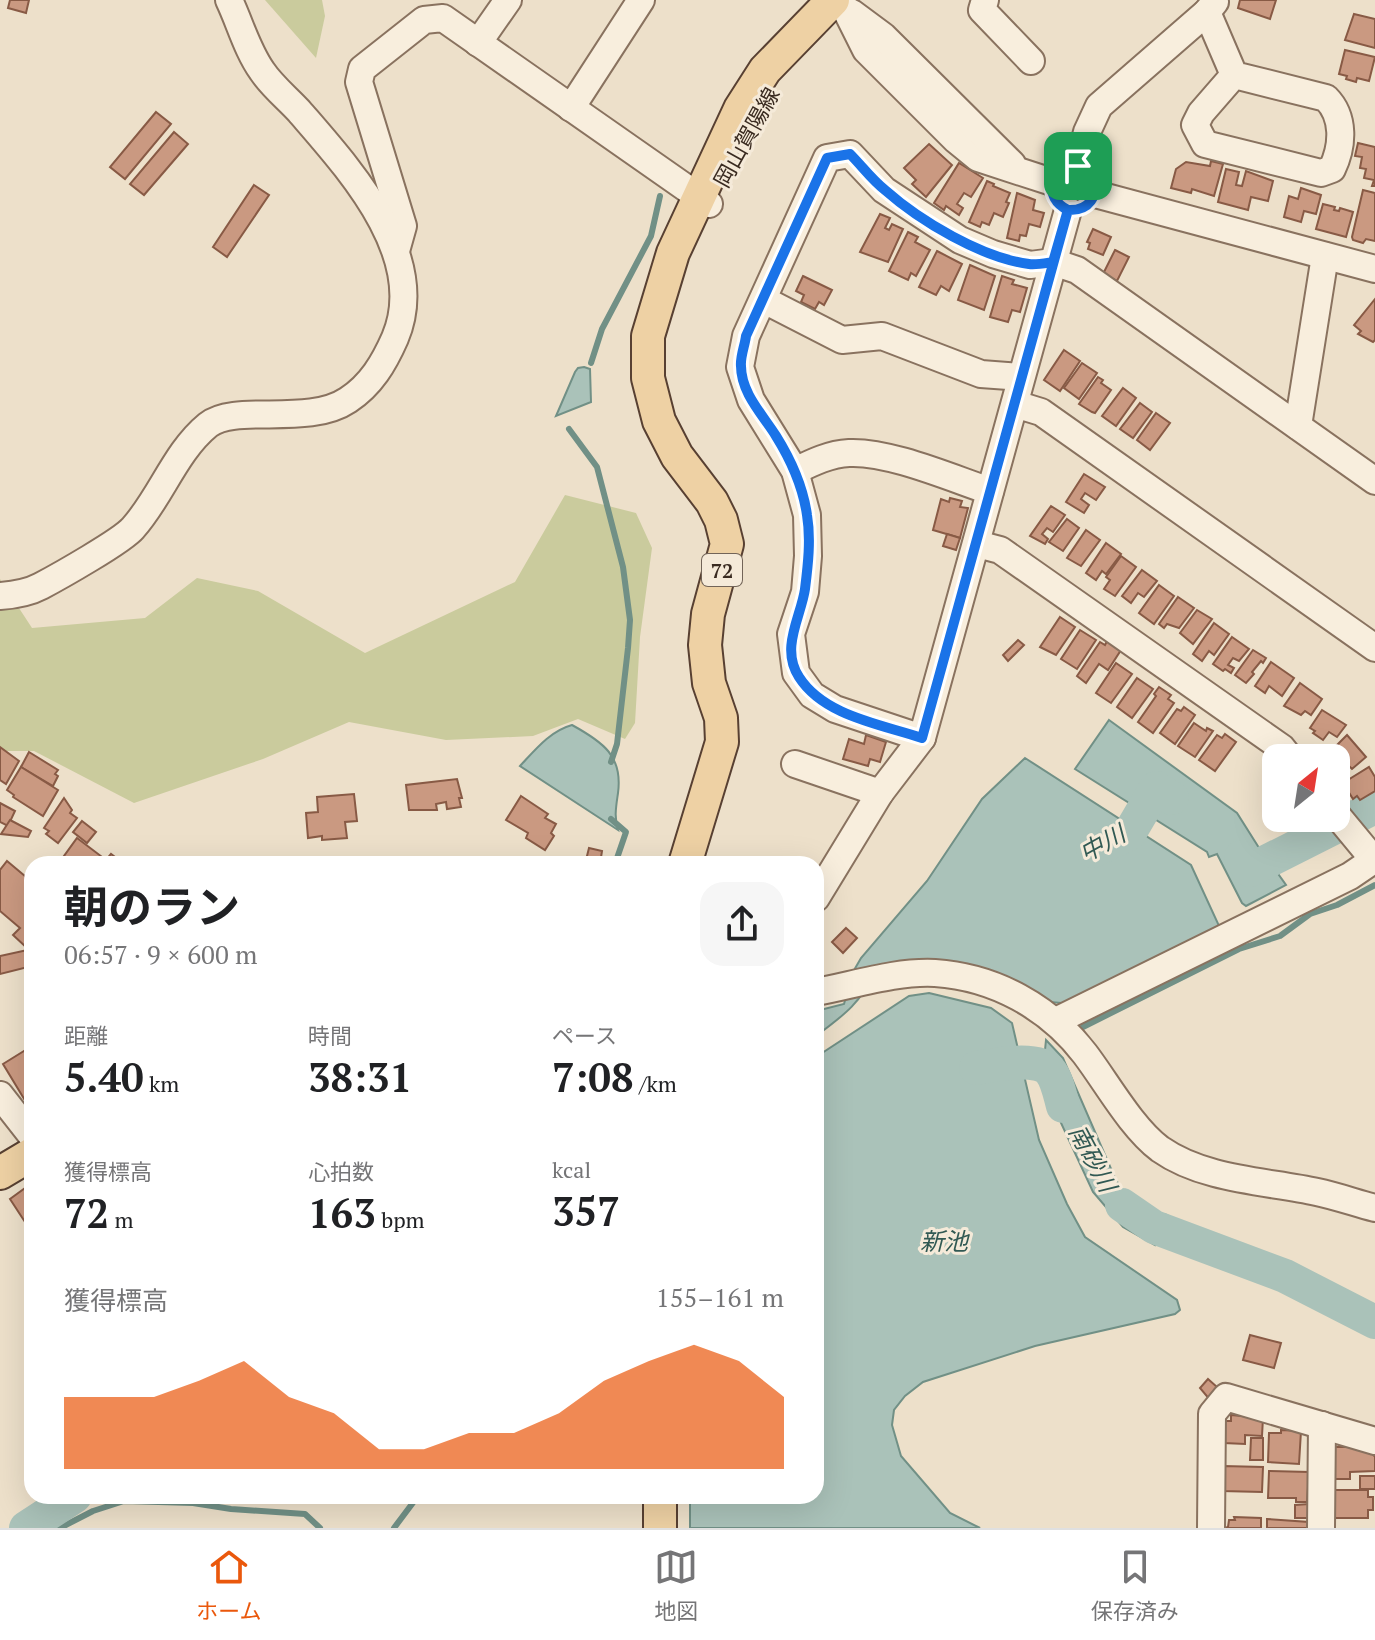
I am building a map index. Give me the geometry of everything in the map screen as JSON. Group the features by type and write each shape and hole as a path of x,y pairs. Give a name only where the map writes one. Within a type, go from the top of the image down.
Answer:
{"main road":[{"name":"岡山賀陽線","path":"687,856 722,742 721,718 709,683 705,645 708,614 727,544 721,520 712,502 677,456 659,421 648,378 648,336 661,290 705,201 779,78 842,2"},
{"path":"0,1173 24,1159"},
{"path":"660,1504 660,1528"}],"street":[{"path":"0,596 40,587 131,531 192,442 210,423 235,415 317,412 344,402 367,386 388,353 402,321 404,283 396,251 364,193 299,112 262,72 229,0"},
{"path":"478,43 508,0"},
{"path":"571,108 641,0"},
{"path":"985,0 982,10 1031,61"},
{"path":"842,2 866,50 956,140 978,158 1052,182"},
{"path":"1078,166 1087,132 1099,106 1212,6 1234,75"},
{"path":"396,251 403,226 359,82 362,69 424,20 444,9 478,43 705,201"},
{"path":"1234,75 1326,98 1336,108 1340,121 1339,154 1332,169 1321,173 1205,144 1195,125 1201,113 1234,75"},
{"path":"922,738 835,709 812,695 796,673 791,634 805,592 807,515 795,471 751,400 740,367 746,336 827,158 850,154 884,190 960,240 1030,265 1053,262 1077,270 1375,481"},
{"path":"1078,166 1092,176 1093,200 1082,209 1068,210 1056,202 1052,182 1059,171 1078,166"},
{"path":"1095,194 1375,269"},
{"path":"824,885 880,793 922,738 1068,210"},
{"path":"1298,426 1325,256"},
{"path":"764,300 842,340 882,336 981,374 1021,377"},
{"path":"1015,404 1041,412 1375,648"},
{"path":"795,471 821,459 848,453 875,454 990,491"},
{"path":"977,544 1000,550 1276,744"},
{"path":"795,764 880,793"},
{"path":"1056,1021 1350,876 1375,859 1350,830"},
{"path":"824,990 934,973 973,979 1005,989 1056,1021 1083,1051 1133,1120 1159,1148 1193,1166 1321,1192 1375,1208"},
{"path":"0,1095 24,1126"},
{"path":"1211,1528 1212,1414 1226,1397 1375,1441"},
{"path":"1321,1528 1322,1425"}],"green space":[{"path":"265,0 322,0 325,16 316,58"},
{"path":"565,495 636,513 652,548 640,637 635,723 625,739 578,719 533,736 446,740 349,722 263,759 134,803 34,751 0,751 0,579 32,628 145,618 197,578 258,591 365,653 515,582"}],"water":[{"path":"584,367 590,369 591,402 556,416 575,372"},
{"path":"1109,720 1237,813 1261,851 1274,851 1280,860 1274,868 1286,885 1246,906 1217,854 1209,857 1207,852 1075,769"},
{"path":"572,725 601,744 614,760 619,780 618,830 520,766 550,736"},
{"path":"1025,758 1191,865 1220,928 1073,1004 877,969 852,1007 824,1030 824,1009 844,1004 853,972 861,958 927,881 982,799"},
{"name":"新池","path":"929,993 991,1008 1012,1023 1039,1140 1085,1237 1177,1300 1180,1310 1175,1314 1035,1346 923,1382 905,1396 894,1410 892,1425 901,1456 950,1513 980,1528 690,1528 690,1504 824,1504 824,1052 909,996"},
{"path":"1046,1040 1063,1058 1126,1197 1142,1209 1167,1215 1155,1245 1123,1227 1093,1192 1061,1123 1044,1060"}],"building":[{"path":"10,0 29,0 26,13 8,8"},
{"path":"1240,0 1276,0 1270,19 1238,8"},
{"path":"1354,14 1375,19 1375,48 1345,40"},
{"path":"1345,50 1375,57 1369,81 1357,78 1356,82 1339,74"},
{"path":"156,112 171,124 125,179 110,167"},
{"path":"174,132 188,144 144,195 130,184"},
{"path":"1358,143 1375,147 1375,186 1372,186 1374,180 1364,178 1366,169 1360,168 1362,157 1355,156"},
{"path":"929,144 952,165 926,197 912,184 916,180 904,168"},
{"path":"1211,161 1223,164 1214,196 1192,189 1191,193 1171,188 1176,169 1186,162 1210,166"},
{"path":"959,163 983,178 971,197 964,193 957,204 963,208 959,215 946,206 944,210 934,203"},
{"path":"1226,169 1239,172 1236,185 1242,186 1246,171 1273,181 1268,201 1251,197 1248,210 1218,202"},
{"path":"987,181 1010,193 1006,202 1009,203 1003,217 994,213 989,225 982,222 980,227 969,222"},
{"path":"254,185 269,195 227,257 213,247"},
{"path":"1301,188 1321,195 1316,214 1304,211 1301,222 1284,217 1289,196 1298,199"},
{"path":"1363,190 1375,193 1375,241 1366,239 1363,243 1352,237"},
{"path":"1017,193 1035,200 1033,210 1044,213 1040,227 1029,224 1026,236 1020,235 1019,241 1007,238"},
{"path":"1323,204 1335,207 1334,210 1339,211 1340,208 1353,212 1346,237 1316,229"},
{"path":"880,214 890,218 885,228 889,230 892,224 903,229 888,262 860,252"},
{"path":"1093,229 1111,237 1103,255 1088,249 1090,243 1087,242"},
{"path":"908,232 918,237 915,242 930,250 916,276 911,273 908,280 889,271"},
{"path":"1115,250 1129,257 1117,281 1103,274"},
{"path":"937,251 962,264 949,291 941,286 936,295 919,287"},
{"path":"970,265 995,276 984,310 958,300"},
{"path":"803,276 832,290 824,305 819,302 815,309 801,302 804,295 796,291"},
{"path":"1002,276 1014,280 1012,284 1027,288 1020,312 1012,310 1008,322 990,317"},
{"path":"1375,299 1373,342 1358,334 1361,331 1354,325"},
{"path":"1064,350 1080,361 1060,391 1044,380"},
{"path":"1082,363 1097,373 1079,399 1064,388"},
{"path":"1098,377 1111,390 1095,413 1079,404"},
{"path":"1123,388 1136,398 1116,426 1102,416"},
{"path":"1140,403 1152,412 1133,438 1120,429"},
{"path":"1156,413 1170,423 1150,450 1137,440"},
{"path":"1084,474 1105,487 1096,500 1085,493 1081,499 1089,505 1084,513 1066,502"},
{"path":"950,498 962,501 960,507 968,508 960,538 933,530 941,499 949,502"},
{"path":"1051,506 1065,515 1053,532 1047,528 1042,534 1048,539 1045,544 1030,536"},
{"path":"1067,519 1079,528 1063,551 1049,542"},
{"path":"1086,530 1100,540 1081,566 1067,558"},
{"path":"947,534 960,538 956,550 943,546"},
{"path":"1106,543 1121,554 1106,574 1102,571 1096,580 1086,573"},
{"path":"1121,556 1136,567 1115,596 1104,589 1110,580 1106,577"},
{"path":"1142,570 1157,581 1144,597 1138,593 1131,603 1122,596"},
{"path":"1159,585 1174,596 1154,624 1139,613"},
{"path":"1178,597 1194,608 1179,628 1167,624 1164,628 1159,624"},
{"path":"1197,610 1212,619 1193,644 1180,633"},
{"path":"1060,617 1075,627 1056,655 1040,647"},
{"path":"1214,623 1229,634 1214,655 1209,651 1202,661 1193,654"},
{"path":"1080,630 1096,640 1077,669 1061,659"},
{"path":"1232,637 1249,649 1239,661 1233,658 1228,665 1234,668 1231,673 1213,664"},
{"path":"1018,640 1024,645 1008,661 1003,655"},
{"path":"1107,641 1121,650 1108,670 1099,664 1086,683 1077,676 1100,642 1105,645"},
{"path":"1253,650 1266,658 1246,683 1235,675"},
{"path":"1271,662 1294,678 1282,696 1269,686 1265,693 1255,686"},
{"path":"1116,663 1132,674 1111,703 1096,693"},
{"path":"1137,678 1153,689 1132,718 1117,707"},
{"path":"1300,683 1322,699 1311,715 1305,711 1301,715 1284,706"},
{"path":"1159,687 1171,695 1168,699 1174,703 1153,733 1138,722"},
{"path":"1184,707 1195,715 1175,744 1160,733 1177,709 1181,711"},
{"path":"1322,710 1346,725 1337,737 1329,732 1323,740 1310,728"},
{"path":"1194,723 1206,731 1207,728 1213,731 1195,757 1178,746"},
{"path":"1225,734 1236,742 1215,771 1199,760 1217,735 1222,738"},
{"path":"866,735 886,742 880,762 870,759 868,766 843,759 849,739 864,744"},
{"path":"1347,735 1366,757 1352,769 1350,744 1338,744"},
{"path":"0,747 19,761 6,784 0,780"},
{"path":"29,752 58,770 53,786 21,767"},
{"path":"21,767 58,790 43,816 7,790"},
{"path":"1369,767 1375,777 1375,791 1360,800 1357,796 1353,799 1350,779"},
{"path":"457,779 461,807 447,809 446,802 436,804 437,810 409,810 406,785"},
{"path":"354,794 357,821 345,822 347,838 308,838 306,813 318,812 317,797"},
{"path":"521,796 548,814 545,818 556,824 551,833 554,836 545,850 526,838 528,833 506,820"},
{"path":"64,798 72,810 70,813 77,818 58,843 46,834 49,831 44,828"},
{"path":"0,803 15,811 8,826 0,822"},
{"path":"10,820 31,831 28,837 1,834"},
{"path":"82,821 96,832 87,843 73,832"},
{"path":"77,838 101,856 64,856"},
{"path":"589,848 602,851 601,856 587,856"},
{"path":"7,861 24,875 24,945 13,935 20,928 0,911 0,870"},
{"path":"846,928 857,938 843,953 832,942"},
{"path":"24,951 24,968 0,974 0,956"},
{"path":"24,1051 24,1099 3,1064"},
{"path":"24,1189 24,1220 10,1199"},
{"path":"1250,1335 1281,1343 1274,1368 1243,1360"},
{"path":"1208,1379 1217,1387 1210,1400 1200,1388"},
{"path":"1231,1415 1263,1418 1262,1436 1245,1435 1245,1444 1224,1443 1225,1421 1231,1421"},
{"path":"1281,1430 1301,1431 1299,1464 1268,1462 1269,1433 1281,1433"},
{"path":"1251,1438 1263,1438 1263,1460 1250,1460"},
{"path":"1331,1447 1367,1447 1375,1457 1375,1471 1350,1472 1350,1479 1331,1479"},
{"path":"1223,1466 1263,1467 1262,1492 1222,1491"},
{"path":"1269,1471 1309,1472 1307,1502 1296,1502 1296,1498 1268,1498"},
{"path":"1360,1476 1375,1476 1375,1489 1360,1489"},
{"path":"1330,1490 1368,1490 1368,1497 1373,1497 1373,1510 1368,1510 1368,1518 1331,1518"},
{"path":"1309,1504 1309,1518 1295,1518 1295,1505"},
{"path":"1234,1517 1261,1518 1261,1528 1225,1528 1229,1520 1235,1520"},
{"path":"1267,1519 1309,1522 1309,1528 1267,1528"}],"waterway":[{"path":"591,363 602,329 651,236 660,196"},
{"path":"569,429 597,467 623,567 630,620 617,744 611,762"},
{"name":"中川","path":"1093,851 1129,834 1156,788 1172,798"},
{"name":"中川","path":"1241,857 1250,870 1375,807"},
{"path":"611,819 626,832 618,856"},
{"path":"1083,1027 1239,949 1280,936 1310,914 1337,905 1375,885"},
{"name":"南砂川","path":"976,1068 1015,1063 1044,1066 1055,1078 1063,1106"},
{"name":"南砂川","path":"1122,1205 1154,1227 1285,1276 1375,1322"},
{"name":"中川","path":"26,1528 63,1504"},
{"path":"60,1528 115,1504"},
{"path":"199,1504 305,1514 320,1528"},
{"path":"394,1528 412,1504"}],"route":[{"path":"1078,166 1065,167 1052,182 1052,196 1068,210 1053,262 1030,265 960,240 924,219 884,190 850,154 827,158 746,336 740,367 751,400 795,471 807,515 805,592 791,634 796,673 812,695 835,709 922,738 1068,210 1082,209 1093,200 1095,194 1092,176 1078,166"}]}
